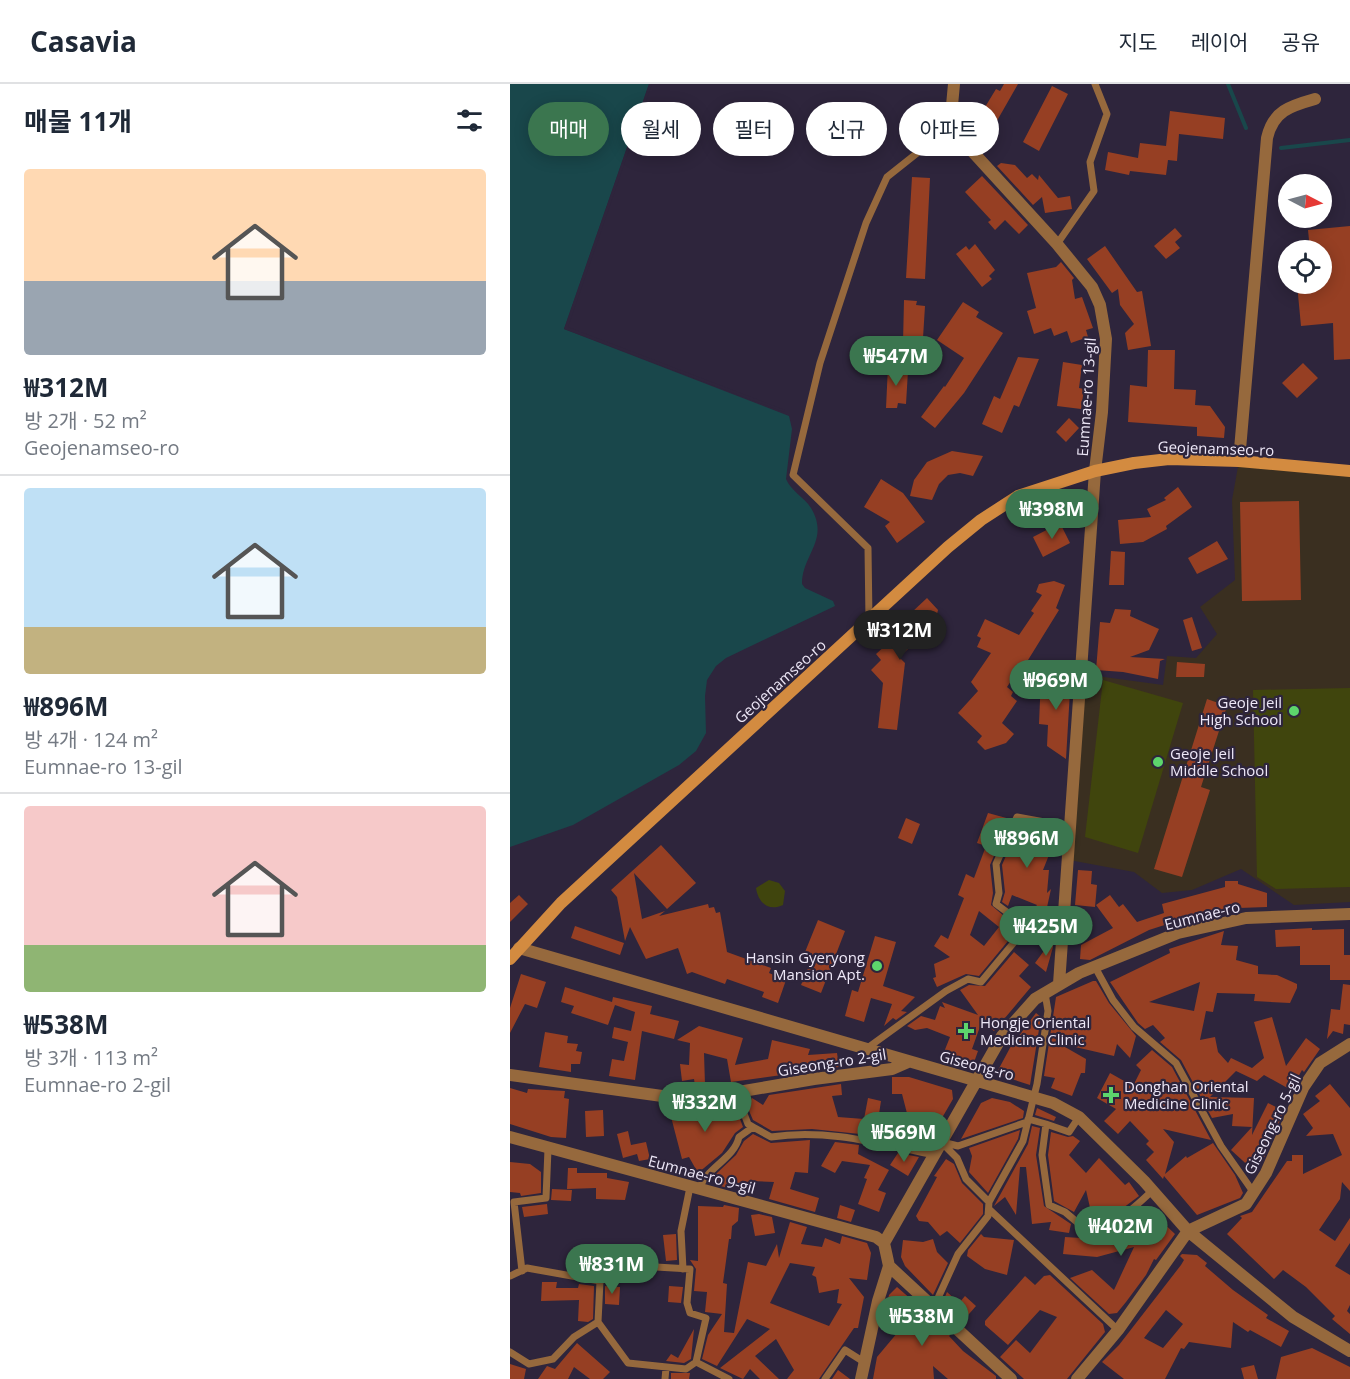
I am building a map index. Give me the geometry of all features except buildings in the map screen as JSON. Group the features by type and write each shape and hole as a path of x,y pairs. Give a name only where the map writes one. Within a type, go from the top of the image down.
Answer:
{"main road":[{"name":"Geojenamseo-ro","path":"510,958 561,903 948,547 1018,496 1095,471 1169,459 1239,461 1350,471"}],"street":[{"path":"952,102 954,84"},
{"path":"1239,461 1267,138 1274,118 1282,110 1315,99"},
{"name":"Eumnae-ro 13-gil","path":"977,156 1057,244 1092,287 1105,324 1102,412 1095,471 1072,826 1059,984"},
{"name":"Eumnae-ro","path":"884,1243 1002,1036 1035,999 1059,984 1095,967 1179,933 1246,918 1350,914"},
{"name":"Giseong-ro","path":"519,948 908,1062 1033,1095 1079,1117 1153,1190 1188,1231 1293,1317 1350,1351"},
{"name":"Giseong-ro 5-gil","path":"1188,1231 1246,1204 1266,1173 1303,1088 1320,1063 1350,1044"},
{"name":"Giseong-ro 2-gil","path":"510,1075 691,1100 814,1079 892,1070 908,1062"},
{"name":"Eumnae-ro 9-gil","path":"510,1137 876,1237 884,1243"},
{"path":"1077,1379 1118,1330 1188,1231"},
{"path":"862,1378 878,1301 889,1266 884,1243"},
{"path":"889,1266 1010,1378"}],"lane":[{"path":"1057,244 1094,191 1090,162 1107,114 1095,84"},
{"path":"869,620 868,548 793,475 820,363 866,223 887,177 913,156"},
{"path":"866,1049 946,991 968,979 981,982 1016,940 1009,934 1019,921 996,904 999,892 996,864 1017,817 1072,826"},
{"path":"1095,967 1113,1000 1134,1027 1176,1063 1221,1146 1254,1193"},
{"path":"933,1308 958,1254 988,1216 989,1205 1023,1141 1048,1011 1045,993"},
{"path":"736,1093 748,1124 771,1137 790,1134 852,1137 934,1155"},
{"path":"942,1142 958,1146 1028,1120 1069,1132 1079,1117"},
{"path":"1046,1124 1042,1155 1050,1205 1065,1212 1077,1224 1084,1228 1119,1220 1153,1190"},
{"path":"683,1269 681,1231 695,1188 736,1148 738,1137 753,1127"},
{"path":"942,1142 957,1158 966,1179 989,1205 1118,1330"},
{"path":"522,1271 514,1202 546,1198 548,1149"},
{"path":"510,1276 527,1268 600,1281 639,1266 690,1269 687,1303 690,1313 706,1318 696,1362 686,1369 628,1363 598,1322 600,1281"},
{"path":"510,1352 529,1364 553,1359 574,1337 598,1322"},
{"path":"825,1379 845,1350 864,1362"},
{"path":"696,1362 729,1379"},
{"path":"665,1379 666,1368"}],"shaded area":[{"path":"510,84 649,84 643,102 621,102 621,156 624,156 564,329 789,416 792,429 786,479 811,508 818,529 814,547 803,573 802,584 805,588 833,601 835,606 726,658 716,666 707,680 706,733 696,751 679,765 573,825 510,847"},
{"path":"1239,461 1350,471 1350,902 1294,905 1241,869 1192,890 1162,893 1134,872 1069,860 1082,674 1163,685 1167,656 1196,658 1217,634 1200,607 1235,580 1232,500"}],"green space":[{"path":"1103,680 1183,703 1138,853 1085,837"},
{"path":"1350,688 1350,887 1276,889 1257,877 1253,690"},
{"path":"769,880 779,883 785,891 783,905 768,906 759,898 756,888"}],"pier":[{"path":"649,84 652,84 646,102 643,102"},
{"path":"624,156 627,156 568,327 785,410 784,412 564,329"}],"waterway":[{"path":"1228,84 1246,128"},
{"path":"1281,148 1350,140"}],"place":[{"name":"Geoje Jeil High School","path":"1294,711"},
{"name":"Geoje Jeil Middle School","path":"1158,762"},
{"name":"Hansin Gyeryong Mansion Apt.","path":"877,966"},
{"name":"Hongje Oriental Medicine Clinic","path":"966,1031"},
{"name":"Donghan Oriental Medicine Clinic","path":"1111,1095"}]}
